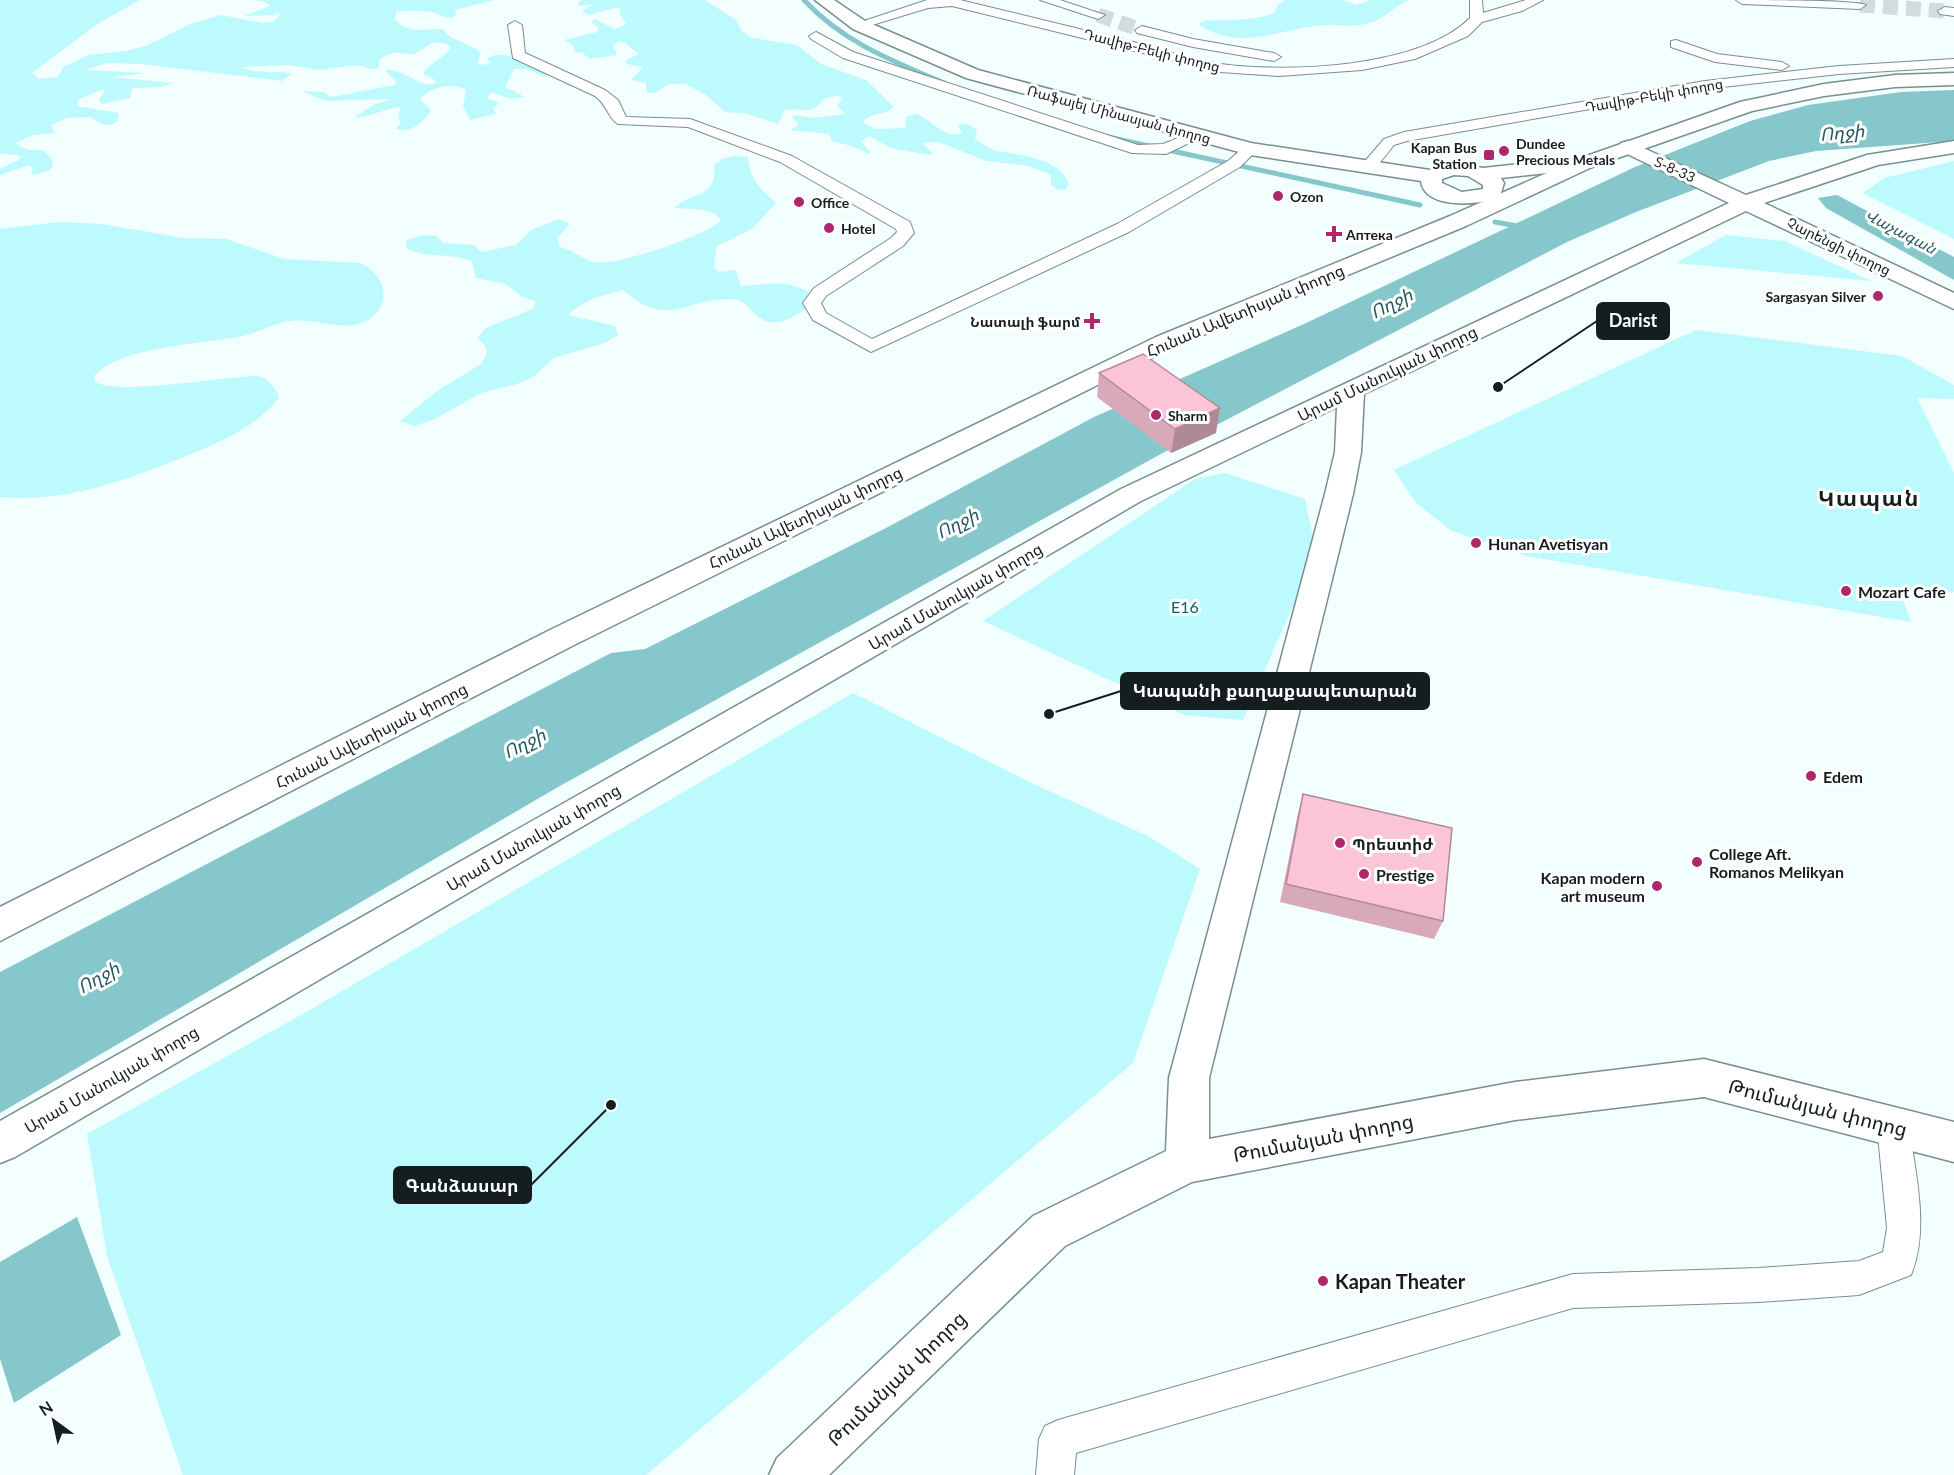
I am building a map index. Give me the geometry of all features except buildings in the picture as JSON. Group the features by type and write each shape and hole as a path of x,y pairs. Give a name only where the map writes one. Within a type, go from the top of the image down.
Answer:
{"main road":[{"name":"Ռաֆայել Մինասյան փողոց","path":"823,0 859,25 898,44 972,74 1250,149 1431,176"},
{"name":"Հունան Ավետիսյան փողոց","path":"0,925 563,637 1165,342 1458,221 1585,163 1635,151 1747,106 1824,90 1895,81 1954,79"},
{"name":"Արամ Մանուկյան փողոց","path":"0,1143 1131,495 1351,392 1736,196 1847,165 1928,148 1954,147"},
{"name":"Տ-8-33","path":"1635,151 1736,196"},
{"path":"1458,221 1460,212 1457,204 1432,186 1431,176 1452,169 1481,174 1585,163"},
{"path":"1447,195 1469,198 1488,196 1493,192 1494,183 1481,174"},
{"name":"Չարենցի փողոց","path":"1736,196 1954,302"},
{"path":"1187,1163 1189,1078 1339,494 1348,452 1351,392"},
{"name":"Թումանյան փողոց","path":"794,1475 1049,1231 1187,1163 1515,1101 1704,1078 1954,1142"}],"street":[{"path":"1046,0 1098,15"},
{"path":"1476,0 1476,19"},
{"name":"Դավիթ-Բեկի փողոց","path":"859,25 927,4 952,2 1220,68 1279,72 1362,66 1410,56 1463,33 1476,19 1537,0"},
{"path":"1742,0 1860,5"},
{"path":"515,25 518,55 600,93 613,104 618,118 623,121 690,123 786,159 904,226 906,233 897,242 820,292 812,303 819,316 871,346 1123,228 1234,164 1250,149"},
{"path":"1142,30 1194,43 1336,68"},
{"path":"816,36 848,55 1137,150 1166,149 1198,135"},
{"path":"1676,44 1697,53 1732,61 1839,70"},
{"name":"Դավիթ-Բեկի փողոց","path":"1368,166 1389,142 1404,137 1705,85 1839,70 1954,63"},
{"path":"1055,1475 1058,1439 1573,1291 1759,1285 1848,1279 1859,1278 1899,1263 1905,1228 1893,1125"}],"green space":[{"path":"0,0 140,0 99,23 32,73 39,79 58,77 63,67 89,55 143,47 193,23 221,15 263,23 272,22 281,15 276,11 275,15 244,16 271,6 262,1 251,0 494,0 455,10 456,14 452,18 432,12 403,11 396,12 395,20 412,29 443,29 451,37 477,49 481,53 478,63 482,65 490,63 487,59 493,56 507,56 543,69 548,74 546,77 526,69 514,69 505,87 525,97 510,99 491,92 487,98 499,103 493,109 496,114 470,120 463,107 466,90 448,86 430,91 420,99 431,110 429,114 411,129 401,130 396,128 401,123 398,117 401,107 355,117 373,105 391,99 325,101 302,91 324,92 331,97 395,85 396,81 385,71 388,70 423,83 435,84 435,80 423,74 451,48 447,44 432,43 411,54 390,54 379,61 379,68 370,69 357,65 319,70 289,65 241,67 253,71 292,73 282,81 141,64 107,63 84,70 146,73 112,77 173,83 161,87 132,88 130,98 102,104 99,99 105,91 103,89 78,100 77,106 119,113 118,121 108,125 101,124 91,117 67,118 51,125 55,133 33,135 15,143 28,150 43,150 52,159 53,166 49,171 33,175 31,173 33,168 29,165 0,175 0,169 18,160 21,156 0,153"},
{"path":"581,0 705,0 736,20 742,31 752,38 797,45 821,64 866,80 894,107 887,112 870,116 863,122 875,129 905,128 906,117 915,114 949,134 962,133 957,125 966,123 977,130 975,139 988,147 996,151 1028,156 1049,163 1065,176 1069,185 1065,190 1056,189 1051,185 1051,175 1029,166 986,161 939,142 922,143 933,154 929,155 890,148 870,136 861,141 870,152 868,154 852,146 832,141 829,134 790,130 799,125 792,117 795,115 814,118 845,114 837,105 842,99 839,95 824,99 811,110 785,110 778,124 744,113 725,112 705,94 685,84 669,84 655,93 647,93 646,83 631,80 643,67 627,64 625,61 639,54 625,43 619,41 613,46 617,55 589,59 583,53 575,52 573,45 564,40 597,32 599,28 592,23 594,19 615,29 627,24 620,15 620,7 588,15 582,11 594,4 580,6 578,4"},
{"path":"1285,0 1343,0 1357,5 1371,0 1409,0 1378,20 1366,24 1314,26 1255,37 1227,37 1198,24 1203,21 1266,16 1275,13 1277,6"},
{"path":"734,156 748,157 757,183 776,203 752,229 717,246 714,267 719,272 736,270 741,286 785,284 802,289 811,294 812,303 807,308 787,320 772,322 765,321 744,303 733,299 665,310 639,302 623,290 608,294 587,302 568,315 615,326 618,335 605,343 554,358 533,377 517,384 481,393 435,419 414,426 400,421 437,391 481,364 487,354 485,345 477,338 486,328 532,309 536,301 522,297 505,284 476,278 472,262 456,257 414,252 406,248 407,240 422,235 437,236 443,243 474,245 481,252 516,245 531,230 559,219 570,224 557,238 560,247 593,262 620,260 680,242 712,227 721,220 712,212 674,208 708,189 714,176 714,165 722,159"},
{"path":"1954,161 1954,239 1863,193 1884,178"},
{"path":"58,222 103,224 182,238 226,239 284,259 360,263 369,268 381,283 383,301 374,316 356,325 291,321 243,336 143,352 107,366 94,376 95,382 108,386 127,387 259,376 272,384 279,398 257,419 231,436 132,477 67,494 23,498 0,497 0,229"},
{"path":"1726,235 1785,241 1871,281 1676,263"},
{"path":"1696,330 1902,356 1954,385 1954,399 1917,398 1954,473 1954,592 1899,589 1911,622 1527,556 1452,531 1416,503 1394,470"},
{"name":"E16","path":"1225,473 1305,499 1316,553 1243,720 1184,715 983,621 1195,479"},
{"path":"853,693 1036,785 1148,836 1200,869 1133,1063 646,1475 183,1475 107,1256 87,1134 308,1011"}],"water":[{"name":"Ողջի","path":"1954,90 1954,141 1816,151 1769,161 1636,212 1567,242 1159,455 558,787 0,1113 0,972 611,653 645,649 886,528 1094,417 1304,324 1635,167 1750,121 1808,105 1901,92"},
{"name":"Վաչագան","path":"1837,195 1954,257 1954,280 1826,208 1818,198"},
{"path":"77,1217 121,1335 14,1403 0,1359 0,1262"}],"waterway":[{"path":"804,0 819,15 852,39 887,58 944,83"},
{"path":"1108,137 1420,205"},
{"path":"1495,222 1522,227"}],"tunnel":[{"path":"1860,5 1945,11"},
{"path":"1098,15 1142,30"}],"place":[{"name":"Dundee Precious Metals","path":"1504,151"},
{"name":"Kapan Bus Station","path":"1489,155"},
{"name":"Ozon","path":"1278,196"},
{"name":"Office","path":"799,202"},
{"name":"Hotel","path":"829,228"},
{"name":"Аптека","path":"1334,234"},
{"name":"Sargasyan Silver","path":"1878,296"},
{"name":"Նատալի ֆարմ","path":"1092,321"},
{"name":"Darist","path":"1498,387"},
{"name":"Sharm","path":"1156,415"},
{"name":"Hunan Avetisyan","path":"1476,543"},
{"name":"Mozart Cafe","path":"1846,591"},
{"name":"Կապանի քաղաքապետարան","path":"1049,714"},
{"name":"Edem","path":"1811,776"},
{"name":"Պրեստիժ","path":"1340,843"},
{"name":"College Aft. Romanos Melikyan","path":"1697,862"},
{"name":"Prestige","path":"1364,874"},
{"name":"Kapan modern art museum","path":"1657,886"},
{"name":"Գանձասար","path":"611,1105"},
{"name":"Kapan Theater","path":"1323,1281"}],"district":[{"name":"Կապան","path":"1869,497"}]}
